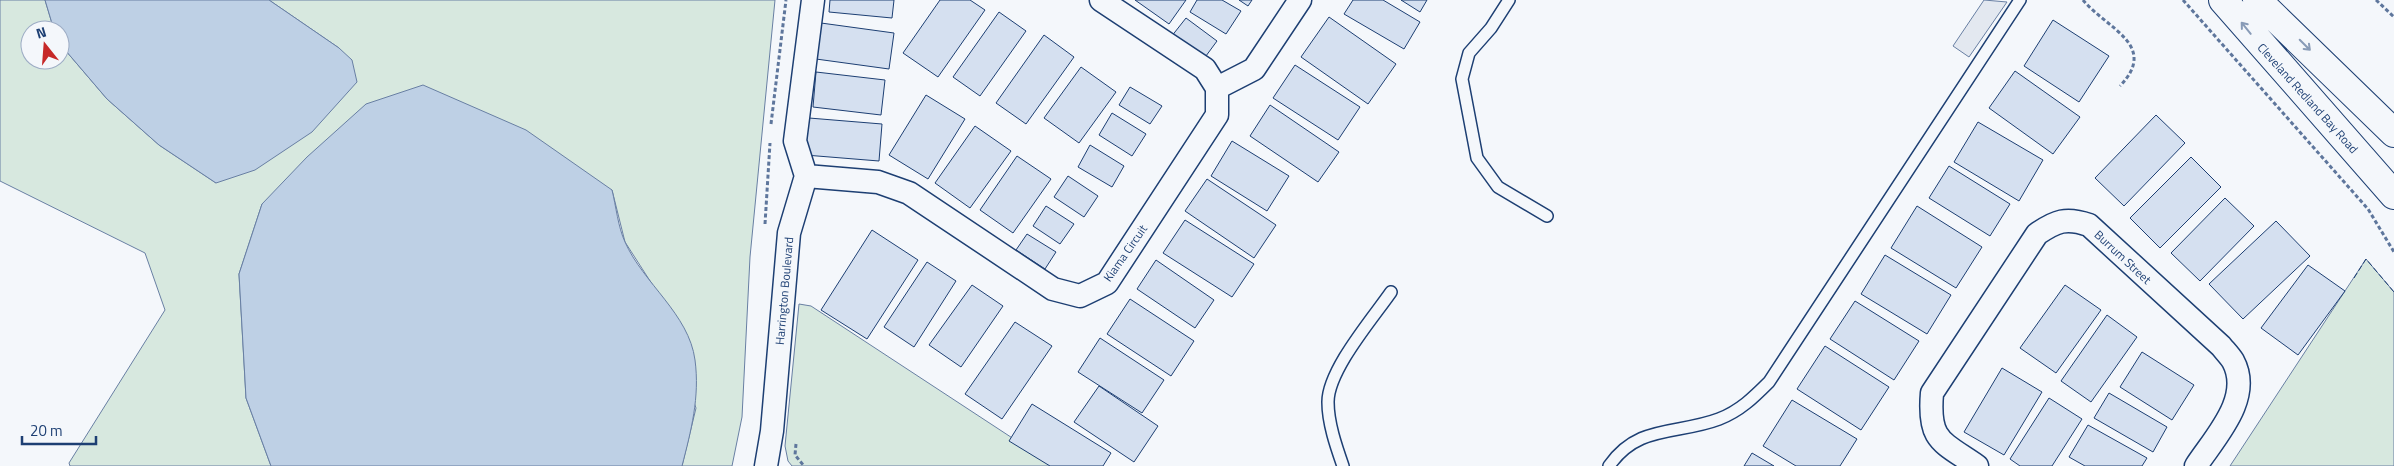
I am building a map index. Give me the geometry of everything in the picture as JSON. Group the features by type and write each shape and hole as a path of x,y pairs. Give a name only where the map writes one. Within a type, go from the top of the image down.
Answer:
{"highway":[{"name":"Cleveland Redland Bay Road","path":"2223,0 2394,195"},
{"path":"2257,0 2394,133"}],"street":[{"path":"806,176 795,141 813,0"},
{"path":"1101,0 1205,70 1217,88 1254,69 1300,0"},
{"name":"Kiama Circuit","path":"806,176 878,182 909,193 1053,289 1080,296 1107,283 1217,115 1217,88"},
{"name":"Harrington Boulevard","path":"766,466 772,430 789,233 806,176"},
{"name":"Burrum Street","path":"1977,466 1938,438 1930,416 1932,393 2037,234 2053,222 2075,220 2089,225 2221,346 2234,361 2239,382 2236,406 2196,466"}],"lane":[{"path":"1509,0 1491,28 1469,53 1462,79 1477,158 1498,187 1547,216"},
{"path":"1608,466 1625,446 1644,436 1719,419 1745,406 1769,382 2020,0"},
{"path":"1343,466 1334,440 1328,400 1336,370 1391,292"}],"path":[{"path":"2083,0 2128,41 2135,55 2132,73 2120,86"},
{"path":"2183,0 2368,209 2394,252"},
{"path":"2376,0 2394,17"}],"shaded area":[{"path":"0,0 45,0 51,20 20,20 20,70 70,70 70,56 107,99 159,145 216,183 339,48 269,0 775,0 750,257 742,417 732,466 682,466 696,408 652,284 625,242 612,190 262,204 239,274 246,398 271,466 70,466 69,463 165,310 145,253 0,181"},
{"path":"1984,0 2007,2 1969,57 1953,46"},
{"path":"2366,259 2394,292 2394,466 2230,466"},
{"path":"799,304 811,306 1055,466 792,466 788,461 785,446"}],"water":[{"path":"45,0 269,0 339,48 352,60 357,82 312,132 255,170 216,183 159,145 107,99 70,56 70,20 51,20"},
{"path":"423,85 526,130 612,190 625,242 633,257 675,313 691,343 696,374 695,401 682,466 271,466 246,398 239,274 262,204 307,157 366,104"}],"building":[{"path":"830,0 894,0 892,18 829,12"},
{"path":"940,0 970,0 985,10 938,77 903,53"},
{"path":"1135,0 1186,0 1169,24"},
{"path":"1197,0 1222,0 1241,11 1226,34 1190,12"},
{"path":"1239,0 1252,0 1248,6"},
{"path":"1353,0 1383,0 1420,22 1404,49 1344,14"},
{"path":"1401,0 1427,0 1420,12"},
{"path":"999,12 1026,31 980,96 953,77"},
{"path":"1329,17 1396,64 1368,104 1301,57"},
{"path":"1186,18 1217,41 1203,60 1171,37"},
{"path":"2053,20 2109,56 2079,102 2024,66"},
{"path":"821,23 894,33 889,69 816,59"},
{"path":"1044,35 1074,57 1026,124 996,103"},
{"path":"1295,65 1360,107 1338,140 1273,98"},
{"path":"1081,67 1116,92 1079,143 1044,118"},
{"path":"2015,71 2080,117 2053,154 1989,108"},
{"path":"816,72 885,80 881,115 813,107"},
{"path":"1130,87 1162,106 1150,124 1119,105"},
{"path":"926,95 965,119 928,179 889,155"},
{"path":"1270,105 1339,152 1318,182 1250,136"},
{"path":"1112,113 1146,134 1132,156 1099,135"},
{"path":"2156,115 2185,143 2124,206 2095,178"},
{"path":"809,118 882,124 879,161 805,155"},
{"path":"1978,122 2043,160 2019,201 1954,162"},
{"path":"975,126 1011,151 970,208 935,183"},
{"path":"1232,141 1289,176 1267,211 1211,176"},
{"path":"1090,145 1124,166 1112,187 1078,167"},
{"path":"1017,156 1051,179 1013,233 980,210"},
{"path":"2191,157 2221,187 2160,248 2130,218"},
{"path":"1949,166 2010,204 1990,236 1929,198"},
{"path":"1068,176 1098,196 1084,217 1054,197"},
{"path":"1207,179 1276,225 1254,258 1185,211"},
{"path":"2225,198 2254,226 2200,281 2171,253"},
{"path":"1046,206 1074,224 1060,244 1033,226"},
{"path":"1917,206 1982,247 1956,288 1891,248"},
{"path":"1185,220 1254,264 1232,297 1163,253"},
{"path":"2276,221 2310,256 2243,319 2209,284"},
{"path":"872,230 918,260 867,339 821,310"},
{"path":"1027,234 1056,252 1045,269 1016,250"},
{"path":"1885,255 1951,295 1927,334 1861,294"},
{"path":"1156,260 1214,300 1195,328 1137,289"},
{"path":"927,262 956,281 914,347 884,327"},
{"path":"2308,265 2345,291 2298,355 2261,328"},
{"path":"972,285 1003,306 961,367 929,345"},
{"path":"2065,285 2101,310 2056,373 2020,348"},
{"path":"1130,299 1194,341 1171,376 1107,334"},
{"path":"1855,301 1919,341 1894,380 1830,339"},
{"path":"2107,315 2137,337 2091,402 2061,381"},
{"path":"1015,322 1052,346 1002,419 965,394"},
{"path":"1100,338 1164,380 1142,413 1078,372"},
{"path":"1825,346 1889,387 1861,430 1797,389"},
{"path":"2142,352 2194,385 2172,420 2120,387"},
{"path":"2002,368 2042,392 2004,455 1964,432"},
{"path":"1099,386 1158,426 1134,462 1074,422"},
{"path":"2109,393 2167,427 2153,452 2094,418"},
{"path":"2049,398 2082,419 2052,466 2020,466 2010,459"},
{"path":"1792,400 1857,439 1840,466 1796,466 1763,446"},
{"path":"1032,404 1111,453 1103,466 1050,466 1009,441"},
{"path":"2088,425 2147,458 2142,466 2085,466 2069,457"},
{"path":"1752,453 1774,466 1744,466"}],"fence":[{"path":"2354,278 2366,259 2394,292"}]}
